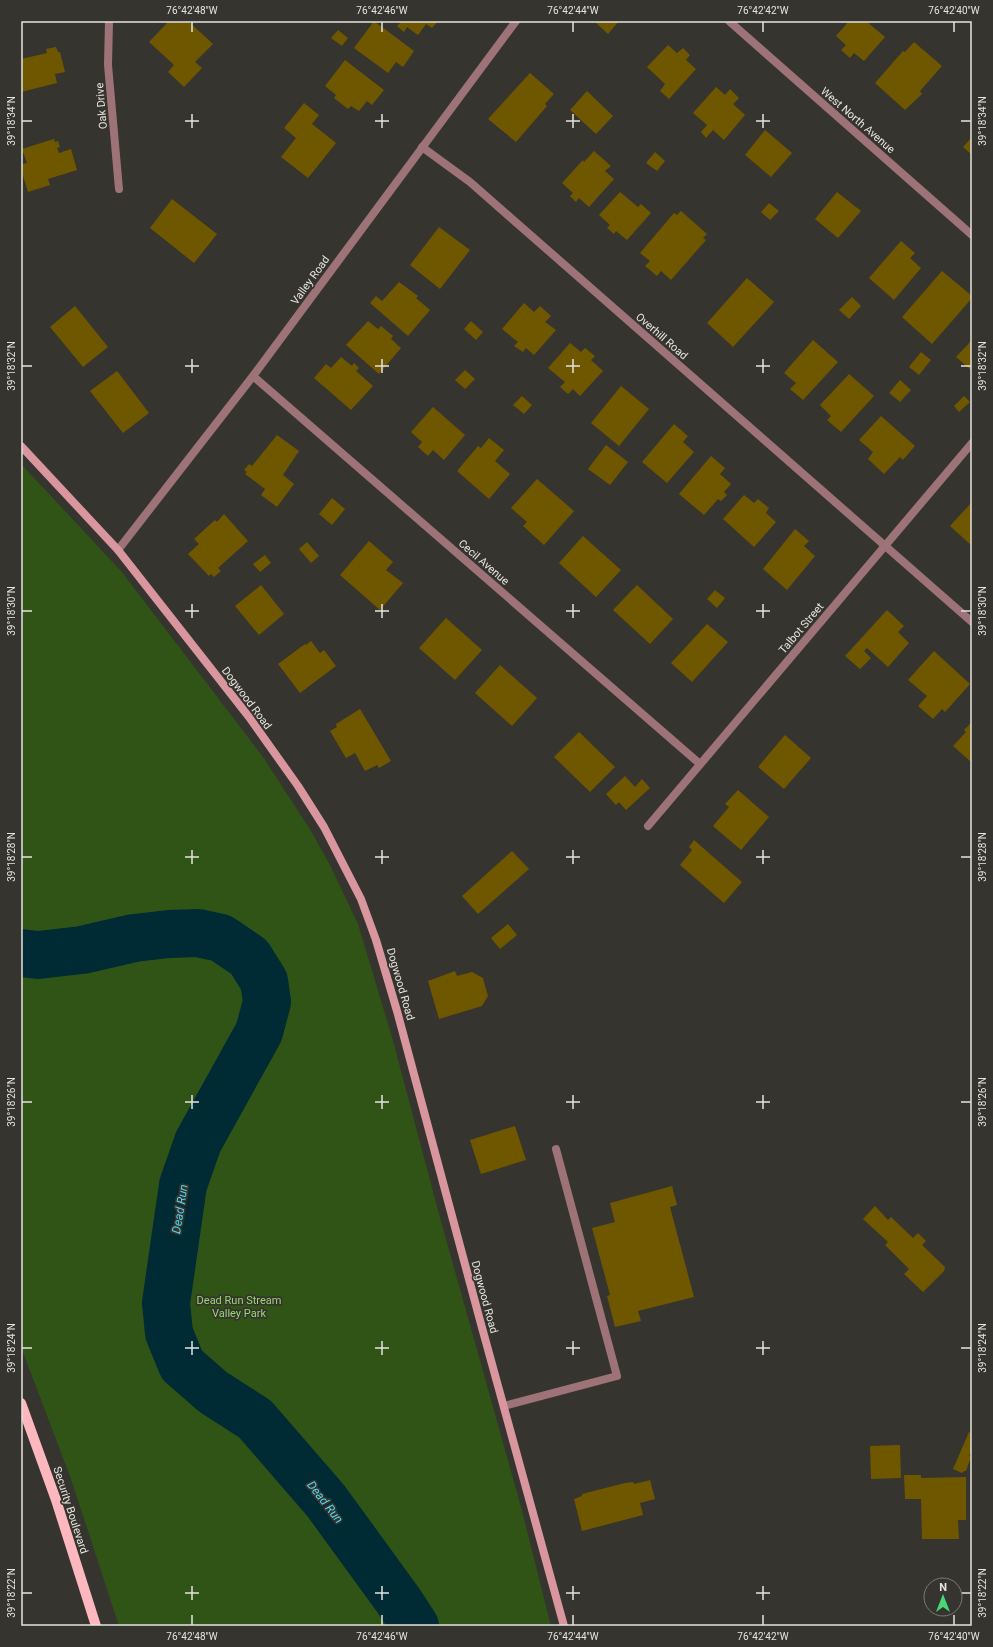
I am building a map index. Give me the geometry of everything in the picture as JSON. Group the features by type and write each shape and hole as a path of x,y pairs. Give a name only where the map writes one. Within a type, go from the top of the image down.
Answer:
{"main road":[{"name":"Security Boulevard","path":"21,1403 56,1500 96,1626"}],"street":[{"name":"Oak Drive","path":"109,21 108,65 119,189"},
{"name":"Valley Road","path":"118,550 253,376 516,21"},
{"name":"West North Avenue","path":"729,21 972,235"},
{"name":"Overhill Road","path":"422,147 470,182 972,622"},
{"name":"Cecil Avenue","path":"253,376 700,764"},
{"name":"Talbot Street","path":"648,826 972,443"},
{"name":"Dogwood Road","path":"21,446 118,550 249,717 298,786 324,827 362,899 398,1011 564,1626"},
{"path":"504,1406 617,1376 556,1149"}],"green space":[{"name":"Dead Run Stream Valley Park","path":"21,464 121,571 263,757 311,831 330,865 358,924 392,1037 439,1214 521,1507 551,1626 119,1626 71,1479 21,1347"}],"building":[{"path":"169,21 188,21 213,44 195,62 202,68 184,87 168,72 174,65 149,42"},
{"path":"374,21 414,51 403,67 396,62 388,73 354,48"},
{"path":"399,21 438,21 432,28 426,24 418,35 407,27 404,32 397,26 401,22"},
{"path":"594,21 619,21 608,34"},
{"path":"849,21 866,21 885,37 864,61 854,53 850,58 841,50 846,45 836,36"},
{"path":"338,30 348,38 342,46 331,38"},
{"path":"914,42 942,66 920,91 922,94 905,110 875,83 903,51 905,52"},
{"path":"668,45 677,53 683,48 690,55 686,60 696,69 669,99 660,91 665,84 647,67"},
{"path":"56,47 58,52 60,52 65,72 55,74 57,83 21,92 21,59 47,53 46,49"},
{"path":"345,60 384,90 372,105 367,101 359,111 351,106 348,109 334,98 336,95 325,86"},
{"path":"530,73 554,94 545,104 547,106 516,142 488,119"},
{"path":"716,87 725,95 730,89 739,98 733,104 745,115 724,140 713,130 706,138 701,132 707,125 693,113"},
{"path":"587,91 613,116 596,134 570,110"},
{"path":"304,103 319,115 312,124 336,143 308,178 281,157 296,138 284,128"},
{"path":"765,130 792,153 771,177 745,155"},
{"path":"972,137 972,155 963,147"},
{"path":"54,139 55,142 58,141 60,147 57,148 59,153 71,149 77,170 48,179 50,185 28,192 21,169 21,164 27,163 22,149"},
{"path":"594,151 611,166 605,171 614,179 589,207 579,198 576,202 570,196 573,193 562,183 583,160 584,162"},
{"path":"655,152 665,161 657,171 646,163"},
{"path":"620,192 638,207 641,204 651,213 627,240 616,231 614,234 607,228 610,225 599,215"},
{"path":"837,192 861,211 838,238 815,219"},
{"path":"172,199 217,234 194,263 150,228"},
{"path":"769,203 779,211 770,220 761,212"},
{"path":"681,211 707,234 703,238 706,240 671,280 661,271 657,276 645,266 650,261 640,253 674,213 677,215"},
{"path":"439,227 470,250 440,289 410,265"},
{"path":"901,241 915,253 910,258 921,268 894,300 869,278"},
{"path":"942,271 972,296 972,298 932,344 902,317"},
{"path":"747,278 774,302 733,347 707,323"},
{"path":"399,282 418,296 416,298 430,310 408,336 370,303 376,296 382,301"},
{"path":"852,297 861,306 849,319 839,310"},
{"path":"524,303 534,312 540,306 551,316 545,322 556,330 534,355 526,348 523,352 514,346 518,342 502,329"},
{"path":"75,306 108,347 83,367 50,327"},
{"path":"368,321 378,329 381,326 393,336 391,339 401,348 379,374 346,345"},
{"path":"471,321 483,332 476,340 464,329"},
{"path":"813,340 838,362 803,400 790,389 796,383 784,373"},
{"path":"972,340 972,371 956,357"},
{"path":"570,343 581,352 585,348 595,356 591,360 603,371 580,396 573,389 568,394 560,387 565,382 548,368"},
{"path":"921,352 931,360 919,375 909,367"},
{"path":"341,357 352,366 354,363 359,368 356,371 373,386 351,410 314,378 326,364 331,368"},
{"path":"465,370 475,379 465,389 455,380"},
{"path":"117,371 149,413 123,433 90,391"},
{"path":"849,374 874,396 841,432 827,420 831,416 820,405"},
{"path":"900,380 911,390 900,402 889,393"},
{"path":"621,386 649,409 619,446 591,423"},
{"path":"522,396 532,405 524,414 513,405"},
{"path":"964,396 970,402 959,412 954,406"},
{"path":"433,407 465,435 444,460 433,450 428,456 418,447 422,442 411,432"},
{"path":"881,416 915,446 903,460 900,457 884,474 868,459 873,452 859,440"},
{"path":"674,424 688,436 683,442 694,452 667,483 642,462"},
{"path":"277,435 299,451 283,475 294,484 277,507 261,495 265,489 245,474 247,472 244,470 249,464 252,466"},
{"path":"489,438 504,450 495,461 510,474 489,499 457,471 478,446 481,448"},
{"path":"606,445 628,462 610,485 588,469"},
{"path":"711,456 725,468 720,474 731,484 724,492 727,495 721,501 718,499 704,515 679,494"},
{"path":"537,479 574,511 544,545 523,526 527,522 511,508"},
{"path":"744,495 754,503 758,499 769,508 766,513 776,522 754,547 723,519"},
{"path":"332,498 345,509 332,525 319,514"},
{"path":"972,502 972,546 950,526"},
{"path":"224,514 248,541 218,568 221,571 214,577 211,574 209,576 188,554 199,544 194,539 215,520 217,522"},
{"path":"795,529 809,541 804,546 815,556 787,590 763,569"},
{"path":"583,536 621,570 596,597 559,563"},
{"path":"369,541 393,562 386,570 403,583 380,610 340,575"},
{"path":"307,542 319,556 311,563 299,549"},
{"path":"265,555 271,563 260,572 253,564"},
{"path":"261,585 284,614 259,635 235,606"},
{"path":"637,585 673,619 650,644 613,610"},
{"path":"715,590 725,598 717,608 707,599"},
{"path":"887,610 904,626 898,632 909,643 888,667 867,648 864,651 871,658 860,669 845,656"},
{"path":"446,618 482,650 455,680 419,648"},
{"path":"707,624 728,642 692,682 671,663"},
{"path":"311,641 320,653 324,650 336,666 300,693 278,664"},
{"path":"934,651 970,684 945,712 942,709 933,719 918,706 927,696 908,680"},
{"path":"500,665 537,698 512,726 475,693"},
{"path":"360,709 391,761 379,768 377,765 365,771 355,753 346,758 330,731 337,727 336,724"},
{"path":"972,722 972,760 970,761 953,746 966,732 964,730"},
{"path":"579,732 615,767 590,792 554,757"},
{"path":"785,735 811,758 784,789 758,767"},
{"path":"625,776 635,787 642,779 650,788 626,810 619,802 616,805 606,794"},
{"path":"738,790 769,817 741,850 713,826 729,807 725,804"},
{"path":"694,840 742,882 724,903 680,865 692,850 689,847"},
{"path":"512,851 529,869 478,914 462,896"},
{"path":"508,924 517,935 500,949 491,938"},
{"path":"455,971 457,976 472,972 483,978 488,996 482,1006 439,1019 428,981"},
{"path":"515,1126 526,1160 481,1174 470,1140"},
{"path":"672,1186 677,1205 670,1207 694,1297 638,1311 641,1321 615,1327 607,1296 610,1295 592,1228 615,1222 610,1203"},
{"path":"875,1206 888,1220 891,1217 913,1238 918,1233 926,1241 922,1245 945,1267 944,1271 923,1292 904,1274 909,1269 885,1245 888,1242 863,1219"},
{"path":"969,1432 972,1433 972,1450 969,1456 971,1457 966,1471 962,1473 953,1469"},
{"path":"900,1445 901,1478 871,1479 870,1446"},
{"path":"904,1475 921,1475 921,1478 966,1477 966,1520 958,1520 959,1539 922,1539 921,1499 905,1499"},
{"path":"650,1480 655,1499 640,1503 643,1515 582,1531 574,1499 582,1496 582,1494 625,1483 633,1482 634,1484"}],"waterway":[{"name":"Dead Run","path":"21,953 38,955 82,950 134,938 169,934 198,933 221,938 249,957 264,981 267,1002 259,1032 198,1142 183,1185 166,1303 169,1333 182,1365 213,1392 255,1419 326,1501 398,1600 415,1626"}]}
